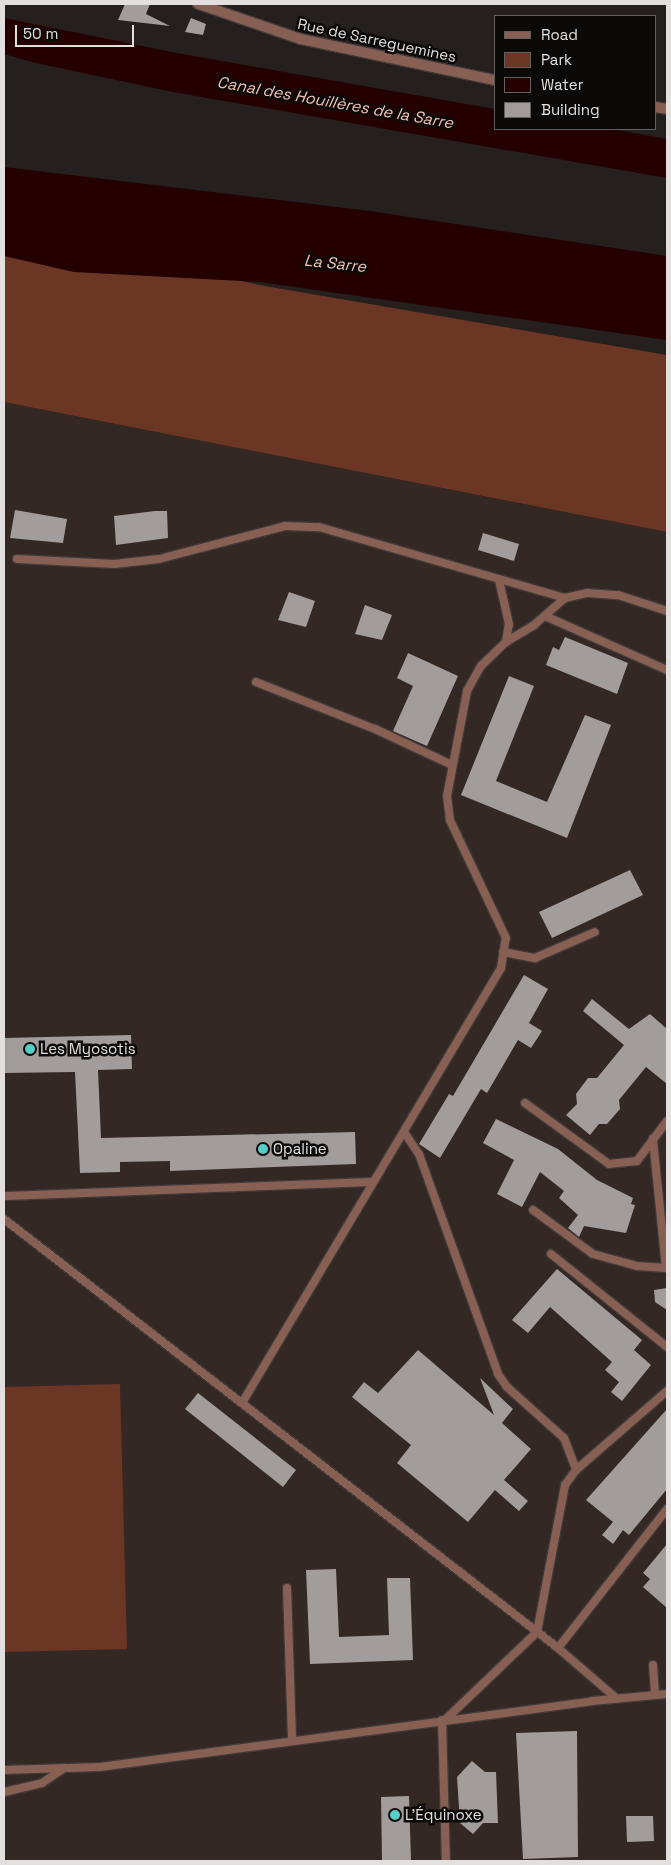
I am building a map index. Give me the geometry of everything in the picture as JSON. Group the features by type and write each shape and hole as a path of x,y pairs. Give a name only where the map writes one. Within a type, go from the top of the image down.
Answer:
{"street":[{"name":"Rue de Sarreguemines","path":"198,4 300,39 493,80"}],"lane":[{"path":"17,559 114,564 159,559 285,526 319,528 369,540 565,598 587,593 618,595 667,611"},
{"path":"499,580 509,624 506,642"},
{"path":"242,1403 501,968 506,938 450,820 447,796 450,764 467,691 482,666 506,642 545,616 565,598"},
{"path":"545,616 667,670"},
{"path":"256,682 450,764"},
{"path":"503,952 535,958 595,932"},
{"path":"525,1103 609,1164 637,1161 667,1121"},
{"path":"404,1132 419,1154 498,1374 507,1387 564,1438 576,1470"},
{"path":"533,1210 593,1254 637,1266 667,1268 653,1140"},
{"path":"4,1196 373,1182"},
{"path":"4,1219 558,1648 616,1698"},
{"path":"551,1254 667,1347"},
{"path":"446,1861 443,1720 537,1632 565,1485 576,1470 667,1391"},
{"path":"558,1648 667,1508"},
{"path":"287,1588 292,1741"},
{"path":"653,1665 655,1695"},
{"path":"4,1770 100,1767 443,1720 616,1698 667,1694"},
{"path":"4,1792 42,1783 64,1768"}],"shaded area":[{"path":"4,402 667,532 667,1861 4,1861"}],"green space":[{"path":"4,227 259,285 667,355 667,532 4,402"},
{"path":"120,1384 127,1649 4,1652 4,1387"}],"water":[{"name":"Canal des Houillères de la Sarre","path":"4,18 182,54 493,109 493,130 617,130 667,139 667,178 173,92 36,63 4,54"},
{"name":"La Sarre","path":"4,167 370,211 667,256 667,340 260,282 74,272 4,256"}],"building":[{"path":"125,4 150,4 146,14 170,26 118,20"},
{"path":"191,18 206,24 203,35 185,32"},
{"path":"15,510 67,519 63,543 10,538"},
{"path":"167,511 168,538 116,545 114,516"},
{"path":"483,533 519,544 514,561 478,550"},
{"path":"289,592 315,601 306,627 278,620"},
{"path":"365,605 392,615 382,640 355,634"},
{"path":"565,637 628,663 617,694 546,665 553,647 559,650"},
{"path":"408,653 458,676 427,746 393,731 413,686 397,678"},
{"path":"509,676 534,686 496,781 547,802 585,715 611,725 567,838 461,795"},
{"path":"630,870 643,895 552,938 539,912"},
{"path":"524,975 548,989 529,1023 542,1031 531,1048 518,1040 487,1093 481,1089 440,1158 419,1144 449,1094 453,1096"},
{"path":"592,999 629,1029 650,1014 667,1029 667,1084 646,1067 619,1100 620,1109 607,1124 599,1124 590,1135 566,1115 577,1104 576,1094 588,1078 597,1078 624,1045 583,1011"},
{"path":"131,1035 132,1069 98,1070 101,1138 355,1132 356,1164 170,1171 170,1161 120,1162 120,1172 80,1173 75,1072 4,1073 4,1038"},
{"path":"496,1119 558,1149 597,1180 633,1198 631,1204 635,1205 626,1233 584,1226 579,1237 568,1228 578,1215 559,1198 564,1191 540,1172 522,1207 497,1194 514,1160 483,1143"},
{"path":"557,1269 642,1340 634,1350 651,1365 622,1401 611,1392 619,1382 605,1370 612,1362 550,1307 528,1333 512,1320"},
{"path":"667,1288 667,1310 655,1302 654,1290"},
{"path":"418,1350 494,1415 480,1378 513,1409 502,1423 531,1449 504,1480 528,1501 519,1511 495,1490 468,1522 397,1463 411,1445 352,1397 364,1382 378,1393"},
{"path":"198,1393 296,1470 283,1487 185,1409"},
{"path":"667,1409 667,1489 629,1535 623,1530 613,1544 602,1535 613,1522 586,1500"},
{"path":"667,1544 667,1608 643,1587 650,1579 643,1573"},
{"path":"336,1569 339,1637 389,1635 387,1578 410,1578 413,1660 310,1664 306,1570"},
{"path":"577,1731 578,1857 523,1859 516,1733"},
{"path":"472,1761 485,1772 496,1772 498,1823 483,1823 473,1834 460,1823 457,1777"},
{"name":"L'Équinoxe","path":"409,1796 411,1861 382,1861 381,1797"},
{"path":"626,1816 653,1816 654,1841 627,1842"}],"place":[{"name":"Les Myosotis","path":"30,1049"},
{"name":"Opaline","path":"263,1149"},
{"name":"L'Équinoxe","path":"395,1815"}]}
